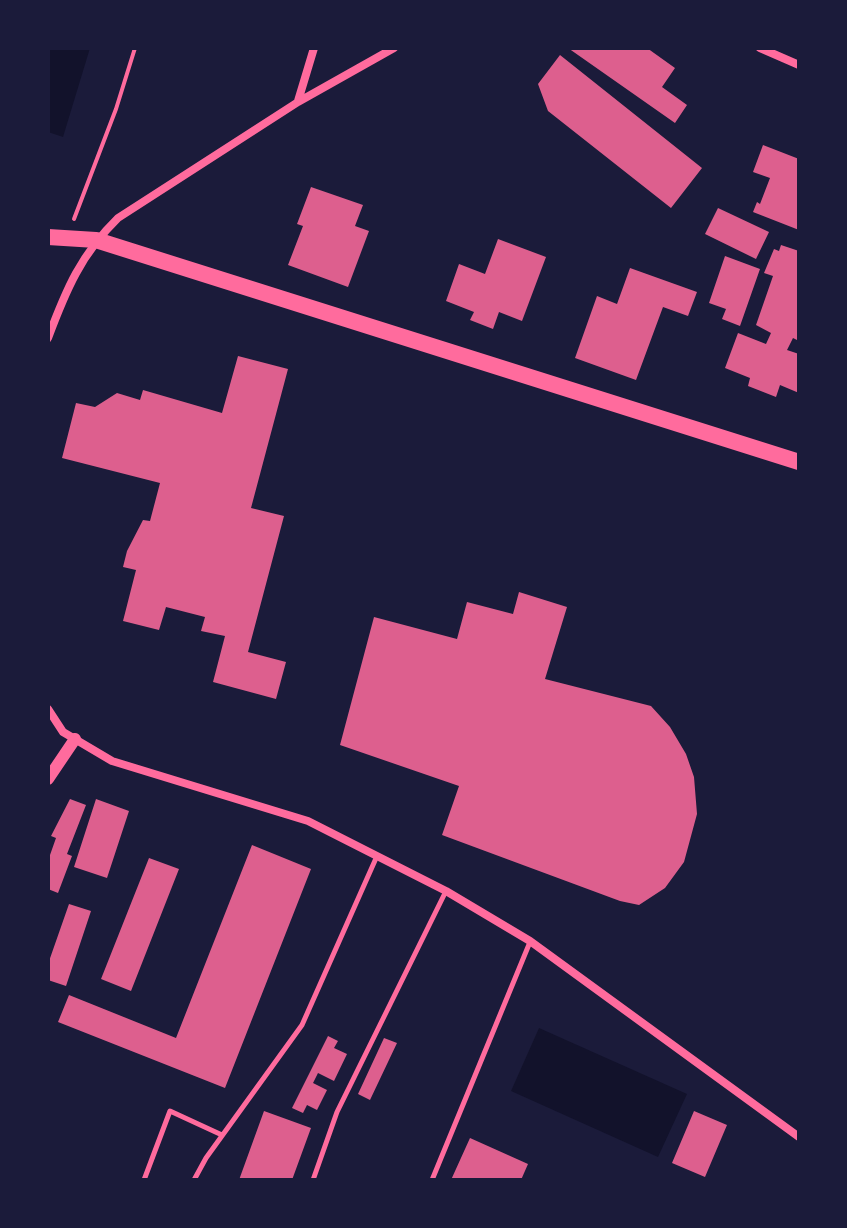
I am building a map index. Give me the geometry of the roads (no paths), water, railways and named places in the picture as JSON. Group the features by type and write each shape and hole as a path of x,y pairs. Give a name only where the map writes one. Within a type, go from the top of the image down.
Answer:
{"highway":[{"path":"48,237 96,240 799,462"}],"street":[{"path":"298,102 314,48"},
{"path":"48,338 67,288 96,240 118,218 298,102 394,48"},
{"path":"760,48 799,65"},
{"path":"48,709 63,732 112,761 308,821 446,891 530,941 799,1137"},
{"path":"48,779 75,739"}],"lane":[{"path":"194,1180 222,1135 302,1025 377,856"},
{"path":"313,1180 337,1112 446,891"},
{"path":"432,1180 530,941"},
{"path":"144,1180 170,1111 222,1135"}]}
